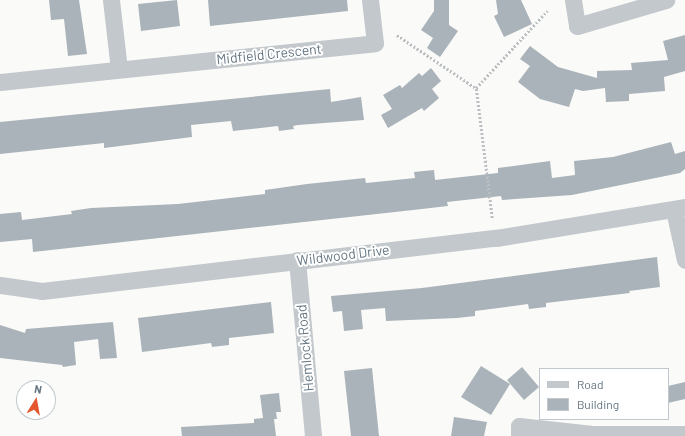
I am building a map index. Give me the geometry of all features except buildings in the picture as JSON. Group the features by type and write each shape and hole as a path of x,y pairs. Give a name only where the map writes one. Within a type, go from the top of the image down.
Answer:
{"street":[{"path":"111,0 119,69"},
{"name":"Midfield Crescent","path":"0,82 375,43 370,0"},
{"path":"573,0 577,26 666,0"},
{"path":"680,209 685,260"},
{"name":"Wildwood Drive","path":"0,285 42,291 297,260 496,238 680,209"},
{"name":"Hemlock Road","path":"297,260 313,436"},
{"path":"519,436 519,426 593,434 685,434"}],"path":[{"path":"476,88 547,11"},
{"path":"397,35 476,88 492,218"}]}
